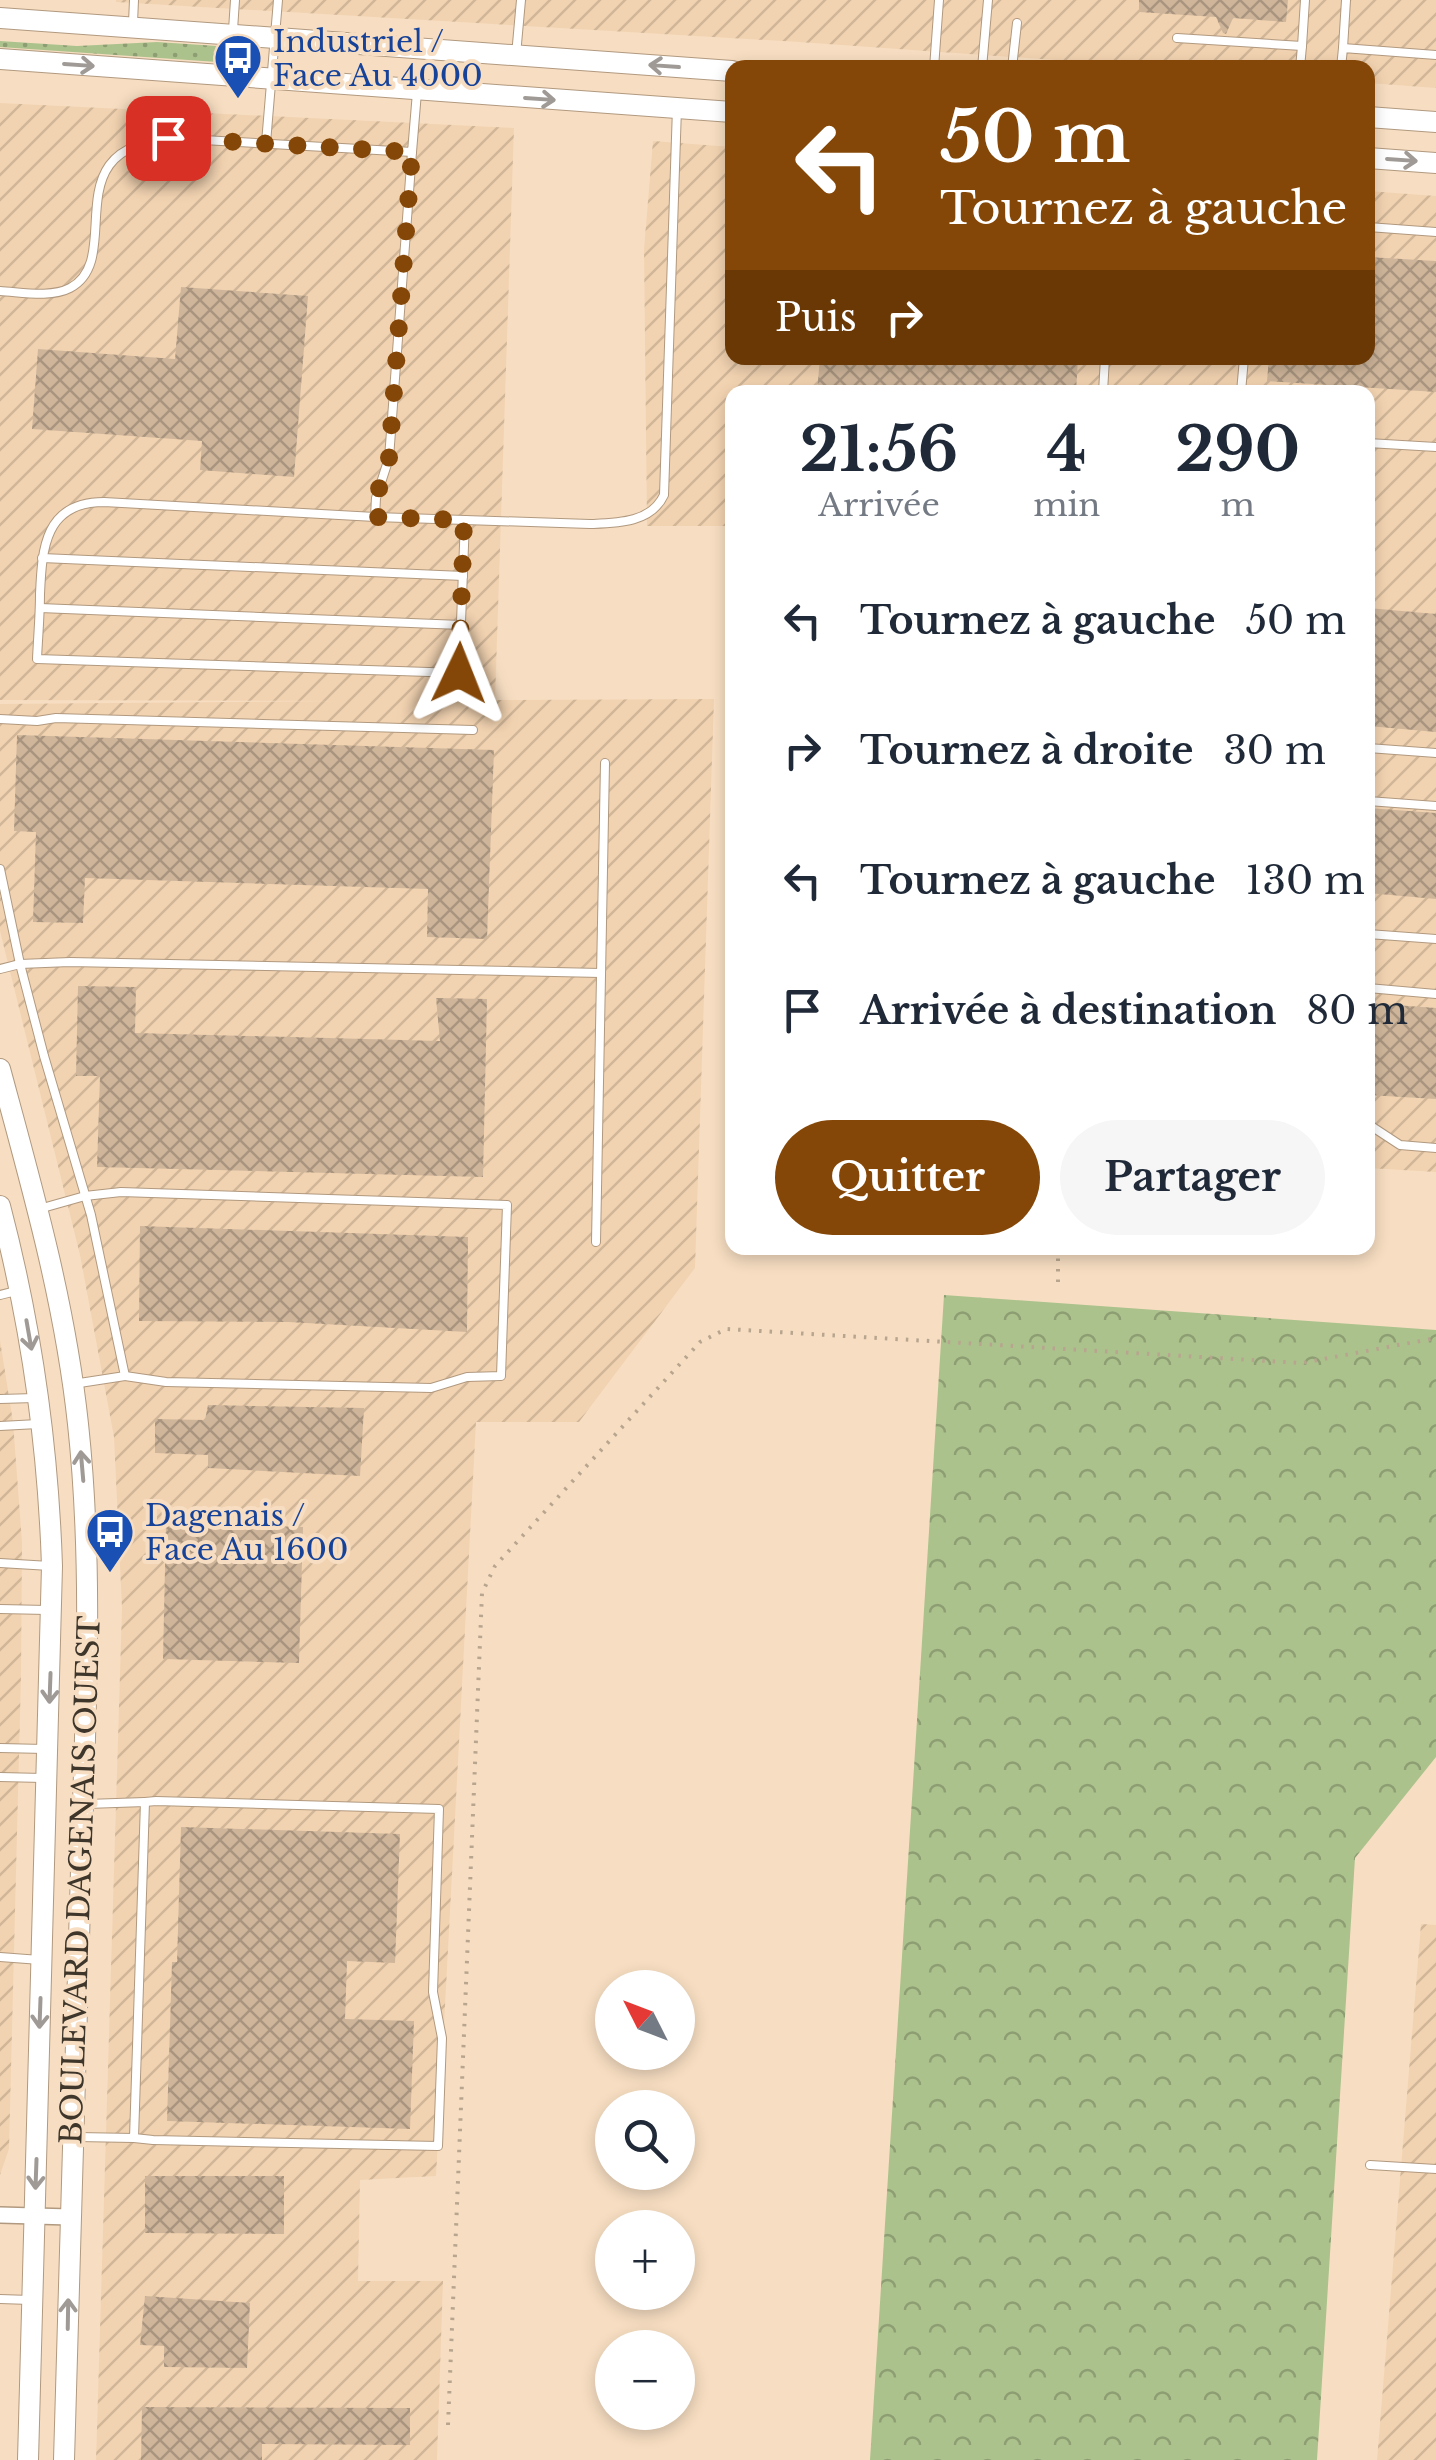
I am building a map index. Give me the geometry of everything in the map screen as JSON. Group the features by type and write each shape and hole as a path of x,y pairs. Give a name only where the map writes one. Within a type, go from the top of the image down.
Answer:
{"main road":[{"path":"0,18 725,70"},
{"path":"0,59 725,111"},
{"path":"1375,118 1436,122"},
{"path":"1375,159 1436,163"},
{"name":"BOULEVARD DAGENAIS OUEST","path":"0,1070 39,1209 58,1297 73,1384 87,1548 64,2460"},
{"name":"BOULEVARD DAGENAIS OUEST","path":"0,1206 10,1293 39,1398 52,1566 28,2460"}],"street":[{"path":"0,2215 70,2217"}],"lane":[{"path":"133,28 134,0"},
{"path":"230,76 234,0"},
{"path":"266,143 278,0"},
{"path":"516,55 520,0"},
{"path":"935,60 939,0"},
{"path":"983,60 988,0"},
{"path":"1301,60 1305,0"},
{"path":"1342,60 1346,0"},
{"path":"1013,60 1017,23"},
{"path":"1177,38 1302,46"},
{"path":"1343,48 1436,54"},
{"path":"375,517 376,498 389,458 417,89"},
{"path":"464,520 459,673 37,659 45,542 56,522 74,508 96,502 590,524 621,522 652,512 664,488 677,108"},
{"path":"0,291 56,292 80,280 90,262 101,183 114,161 150,140 412,152"},
{"path":"1375,228 1436,232"},
{"path":"1375,443 1436,447"},
{"path":"42,558 462,576"},
{"path":"40,608 460,626"},
{"path":"0,719 473,730"},
{"path":"1375,749 1436,753"},
{"path":"596,1242 605,763"},
{"path":"1375,802 1436,806"},
{"path":"0,869 44,1056 92,1215 124,1376"},
{"path":"1375,935 1436,939"},
{"path":"0,970 20,964 90,962 602,973"},
{"path":"1375,989 1436,994"},
{"path":"1375,1129 1400,1145 1436,1148"},
{"path":"39,1209 85,1196 121,1192 507,1205 501,1376 467,1376 431,1388 166,1382 124,1376 73,1384"},
{"path":"0,1399 39,1398"},
{"path":"0,1426 42,1424"},
{"path":"0,1563 52,1566"},
{"path":"0,1609 52,1610"},
{"path":"0,1748 48,1748"},
{"path":"0,1778 47,1778"},
{"path":"134,2138 145,1802"},
{"path":"73,2137 438,2146 442,2038 433,1992 439,1808 82,1804"},
{"path":"0,1957 42,1960"},
{"path":"1370,2165 1436,2169"},
{"path":"0,2300 32,2300"}],"path":[{"path":"1058,1255 1058,1288"},
{"path":"448,2424 482,1594 495,1566 700,1342 726,1330 1302,1362 1436,1338"}],"shaded area":[{"path":"1436,0 1436,88 1375,84 1375,60 1054,60 116,2"},
{"path":"0,103 514,128 495,700 714,699 695,1268 579,1422 476,1422 436,2176 360,2180 358,2281 443,2281 437,2460 96,2460 122,1608 114,1437 80,1255 0,931 0,704 340,701 0,700"},
{"path":"653,141 725,146 725,365 1375,365 1375,192 1436,196 1436,1172 1375,1168 1375,385 725,385 725,526 647,526 644,249"},
{"path":"0,1340 13,1422 22,1542 9,2149 0,2175"},
{"path":"1421,1924 1436,1925 1436,2460 1377,2460"}],"green space":[{"path":"0,41 77,46 157,42 217,46 217,62 0,47"},
{"path":"944,1295 1436,1330 1436,1757 1355,1858 1317,2460 870,2460"}],"building":[{"path":"1139,0 1288,0 1286,22 1233,18 1226,34 1216,17 1139,12"},
{"path":"1375,257 1436,261 1436,392 1375,388 1375,385 1267,381 1268,365 1375,365"},
{"path":"181,287 308,296 294,477 200,470 202,441 32,429 38,349 175,359"},
{"path":"819,365 1078,365 1076,385 818,385"},
{"path":"1375,609 1436,614 1436,732 1375,727"},
{"path":"17,735 494,750 487,939 427,937 428,889 85,878 83,923 33,922 36,832 14,831"},
{"path":"1375,809 1436,813 1436,899 1375,894"},
{"path":"78,986 136,987 135,1033 440,1041 436,998 487,999 483,1177 97,1167 100,1076 76,1076"},
{"path":"1375,1004 1436,1008 1436,1099 1375,1095"},
{"path":"140,1226 468,1237 467,1332 288,1322 139,1321"},
{"path":"208,1405 364,1408 360,1476 208,1468 208,1455 155,1453 155,1419 205,1420"},
{"path":"166,1523 303,1527 299,1663 163,1659"},
{"path":"181,1827 400,1834 395,1963 347,1961 345,2019 414,2021 410,2129 167,2121"},
{"path":"145,2176 284,2176 284,2234 145,2233"},
{"path":"145,2296 250,2303 247,2368 164,2367 164,2346 140,2345"},
{"path":"142,2407 410,2408 410,2445 262,2444 262,2460 141,2460"}],"place":[{"name":"Industriel / Face Au 4000","path":"238,100"},
{"name":"Dagenais / Face Au 1600","path":"110,1574"}],"route":[{"path":"168,138 412,152 389,458 376,498 375,517 464,520 459,673"}]}
